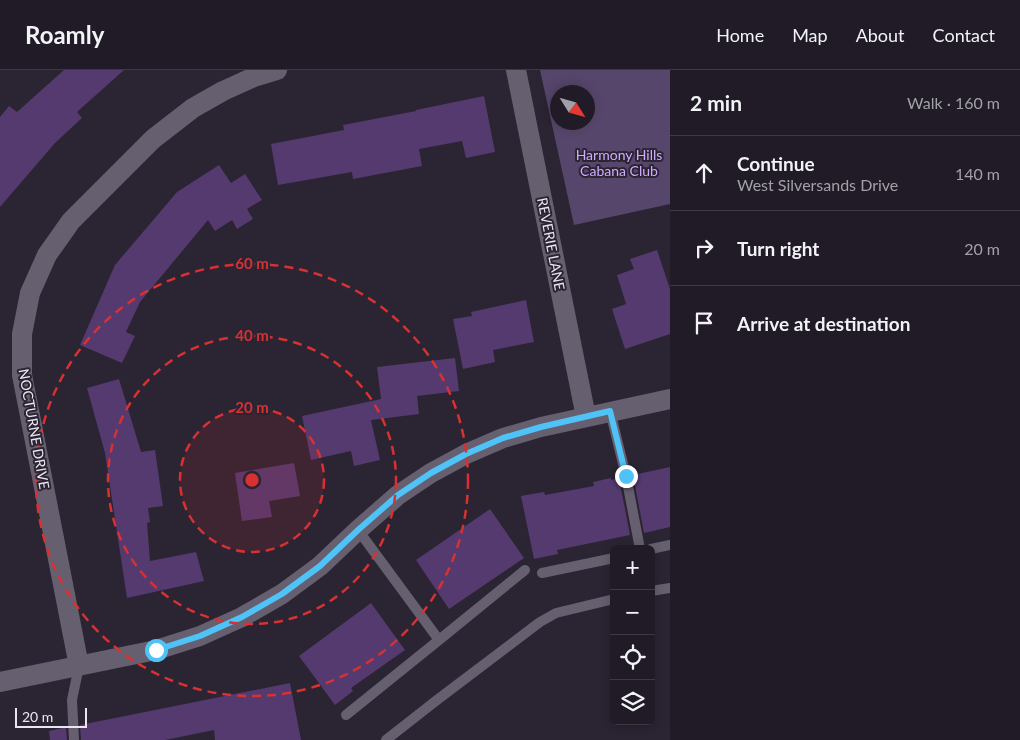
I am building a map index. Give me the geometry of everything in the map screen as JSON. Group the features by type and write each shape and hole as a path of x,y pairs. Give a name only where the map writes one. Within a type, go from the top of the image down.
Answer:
{"street":[{"name":"NOCTURNE DRIVE","path":"79,666 22,375 22,334 30,293 47,255 71,221 153,139 193,108 223,91 254,76 277,70"},
{"name":"REVERIE LANE","path":"516,70 586,417"},
{"path":"0,682 156,650 200,636 242,617 282,594 320,566 398,495 431,473 466,454 512,435 541,427 670,399"}],"lane":[{"path":"610,411 626,476 639,545"},
{"path":"358,530 439,640"},
{"path":"655,548 670,545"},
{"path":"542,573 610,559"},
{"path":"346,715 525,570"},
{"path":"655,590 670,588"},
{"path":"386,740 540,622 556,613 610,600"},
{"path":"74,740 72,700 79,666"}],"green space":[{"name":"Harmony Hills Cabana Club","path":"540,70 670,70 670,204 574,225 553,130 595,130 595,85 550,85 550,116"}],"building":[{"path":"64,70 124,70 77,112 82,118 55,143 0,207 0,117 9,106 17,112"},
{"path":"484,96 495,152 466,158 462,141 419,149 422,166 353,179 352,172 278,185 271,144 344,130 343,125"},
{"path":"219,165 231,183 245,174 262,200 247,209 253,219 237,229 232,220 215,231 208,220 140,302 126,332 135,336 122,363 80,345 115,265 177,192"},
{"path":"657,250 670,289 670,334 625,349 612,309 626,304 617,275 634,269 630,259"},
{"path":"526,300 534,342 493,350 495,362 463,369 453,319 472,316 471,312"},
{"path":"455,358 459,391 417,396 419,414 371,420 380,460 354,466 351,451 311,460 302,416 381,399 377,367"},
{"path":"119,379 141,452 155,450 163,506 148,508 150,522 147,523 150,561 196,552 204,581 127,598 105,453 87,388"},
{"path":"294,463 300,496 269,501 272,517 242,521 235,473"},
{"path":"670,467 670,527 644,533 633,475"},
{"path":"611,478 611,480 619,478 630,535 557,550 558,554 534,559 521,496 544,492 545,495 594,486 593,482"},
{"path":"490,509 524,558 449,609 416,560"},
{"path":"371,603 405,650 351,688 353,691 335,705 299,656"},
{"path":"290,683 301,740 215,740 214,730 165,740 81,740 80,725"},
{"path":"66,727 67,740 50,740 49,731"}],"route":[{"path":"156,650 200,636 242,617 282,594 320,566 398,495 431,473 466,454 503,438 610,411 626,476"}]}
